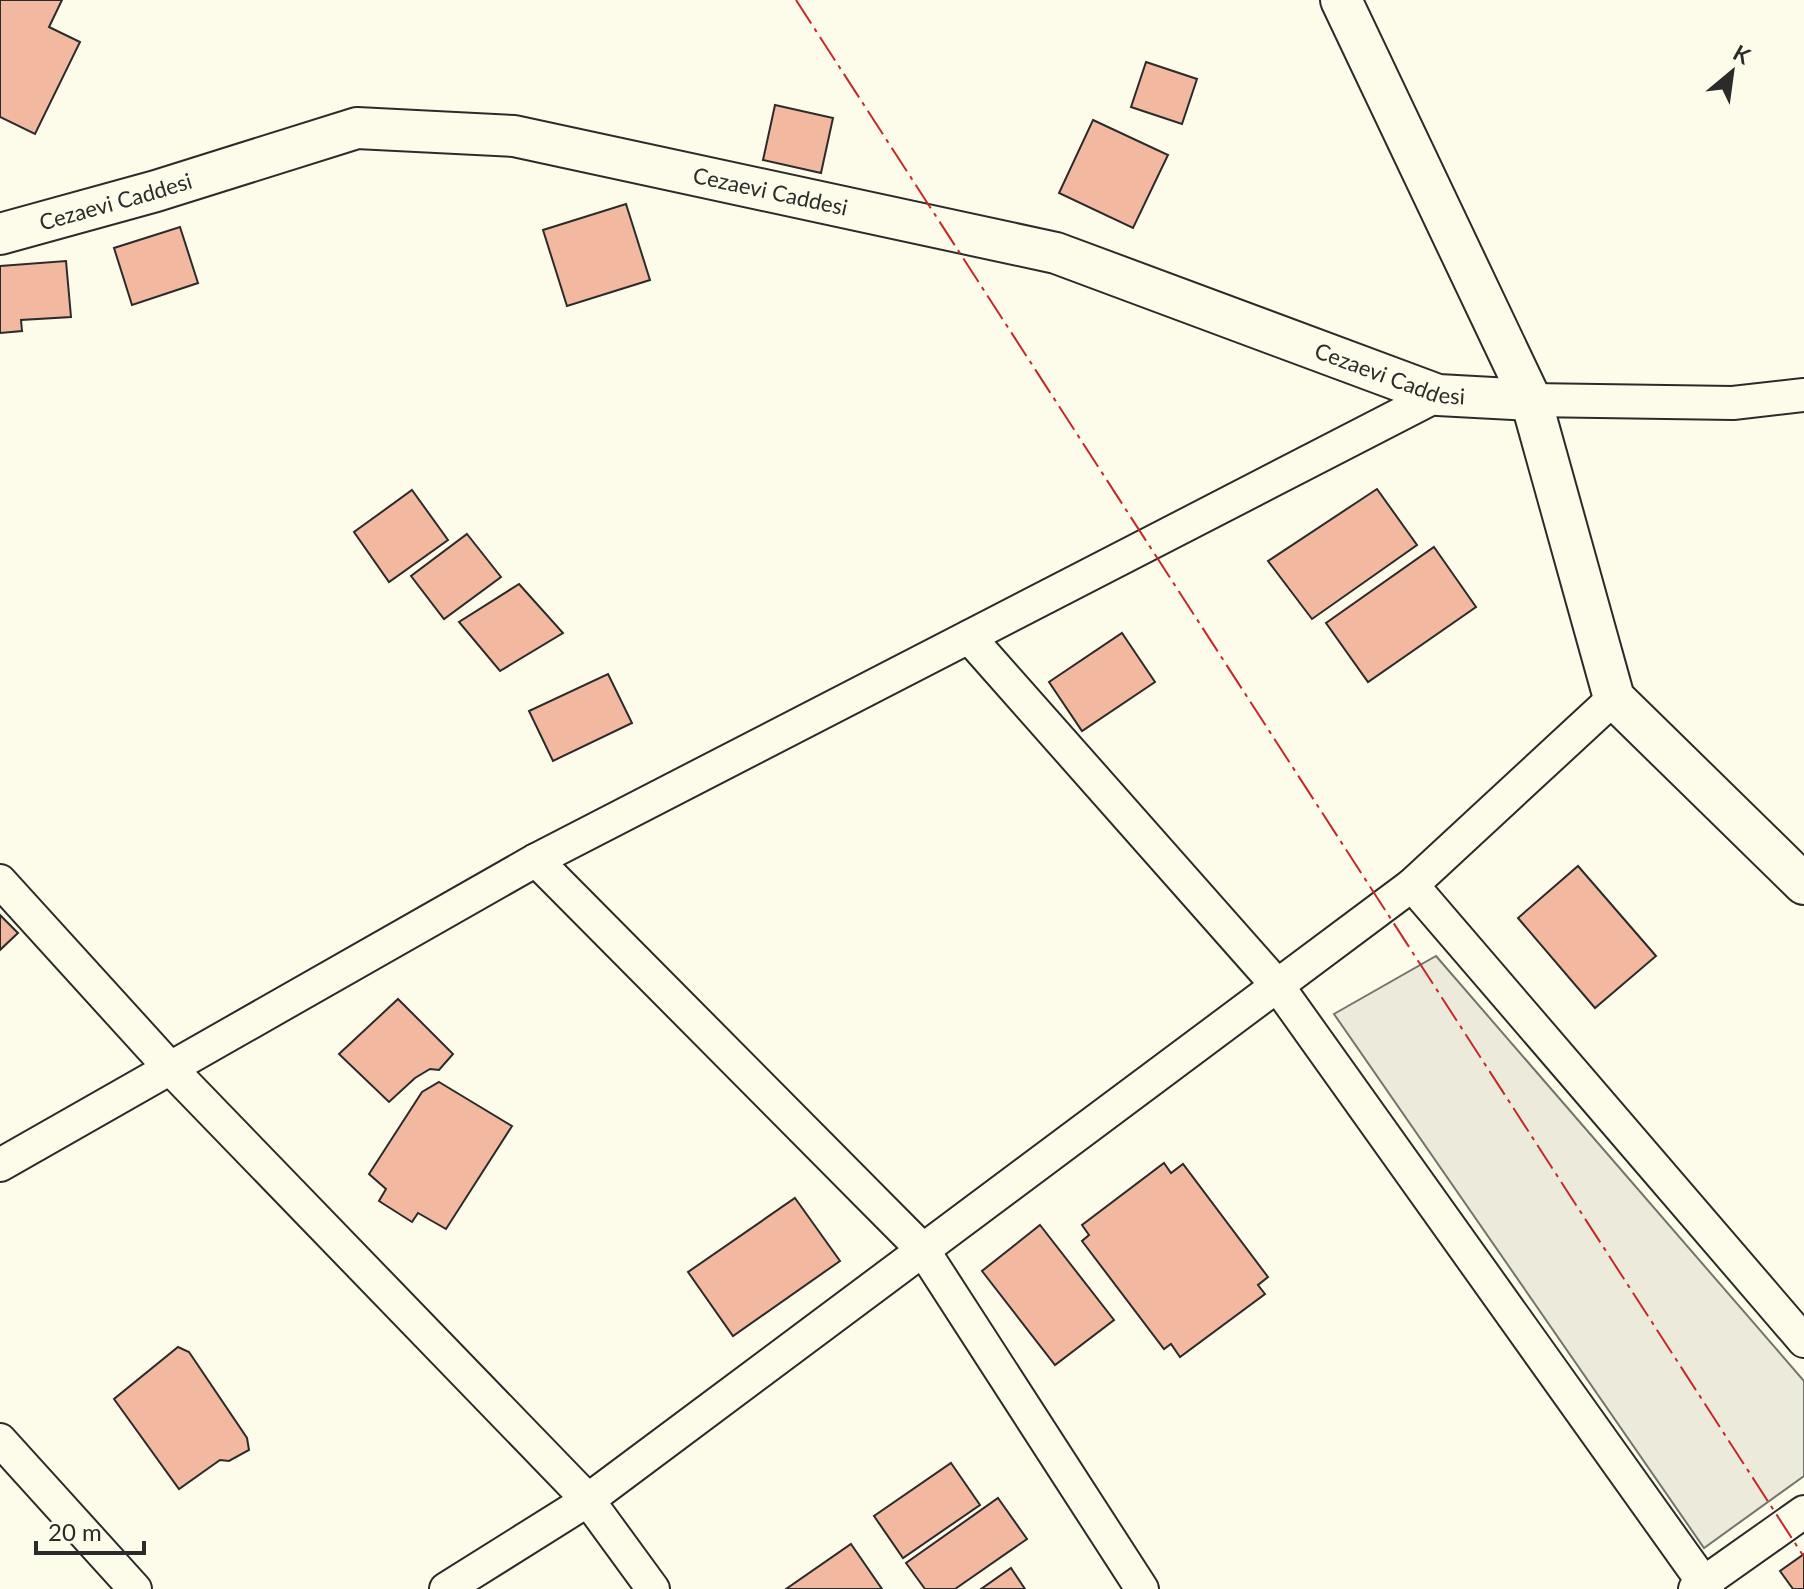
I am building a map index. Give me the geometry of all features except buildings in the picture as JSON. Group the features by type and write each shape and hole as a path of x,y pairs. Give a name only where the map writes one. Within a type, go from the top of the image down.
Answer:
{"street":[{"path":"1341,0 1531,400 1614,698 1804,884"},
{"name":"Cezaevi Caddesi","path":"0,234 156,191 357,128 514,136 1056,253 1438,395 1531,400"},
{"path":"0,1165 536,860 1438,395"},
{"path":"1531,400 1733,403 1804,395"},
{"path":"969,637 1277,985 1702,1587 1804,1512"},
{"path":"446,1589 588,1500 1412,885 1614,698"},
{"path":"536,860 923,1250 1142,1589"},
{"path":"0,881 170,1068 588,1500 653,1589"},
{"path":"1412,885 1804,1341"},
{"path":"0,1440 135,1589"}],"shaded area":[{"path":"1436,956 1804,1381 1804,1476 1704,1548 1334,1014"}],"power":[{"path":"796,0 1804,1557"}]}
